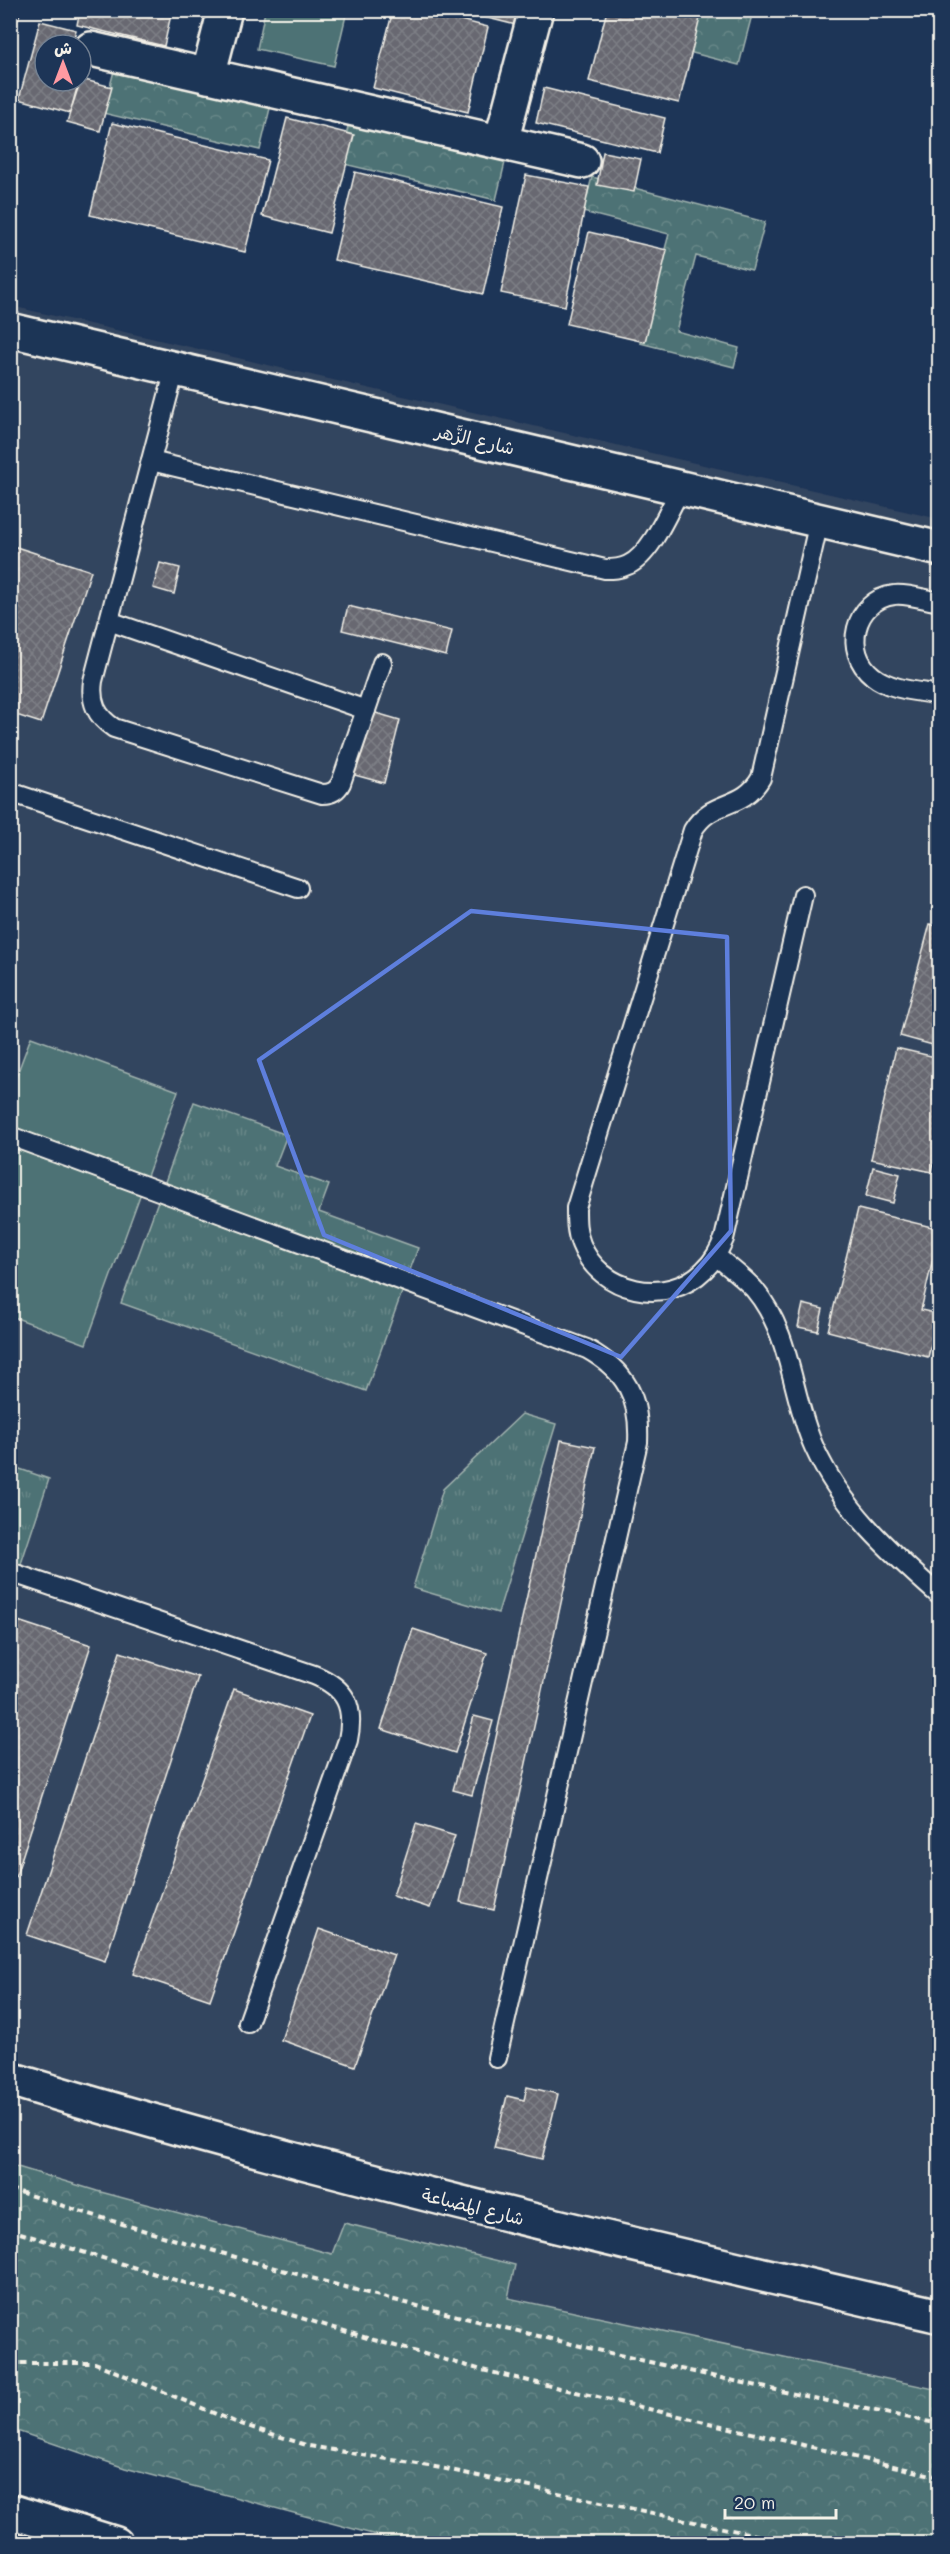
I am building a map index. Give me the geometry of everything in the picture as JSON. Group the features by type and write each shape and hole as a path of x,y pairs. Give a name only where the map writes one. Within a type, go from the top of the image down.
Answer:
{"street":[{"path":"208,76 225,10"},
{"path":"501,142 536,10"},
{"path":"93,50 582,161"},
{"name":"شارع الزَّهر","path":"10,330 939,549"},
{"name":"شارع المِضباعة","path":"10,2079 205,2136 464,2205 939,2316"},
{"path":"10,2511 116,2544"}],"lane":[{"path":"176,369 92,693 98,714 114,728 321,794 328,794 334,792 341,783 382,663"},
{"path":"151,461 605,569 629,565 639,558 681,488"},
{"path":"803,895 724,1239 716,1256 690,1281 673,1289 654,1292 636,1290 618,1284 603,1274 590,1260 581,1244 576,1227 576,1208 693,830 706,813 746,797 761,778 819,521"},
{"path":"939,602 896,594 880,598 868,607 859,620 855,635 856,650 861,664 872,676 885,684 939,695"},
{"path":"109,621 366,710"},
{"path":"10,792 298,888"},
{"path":"10,1136 587,1349 603,1358 628,1386 636,1403 639,1422 638,1442 497,2058"},
{"path":"716,1256 754,1289 768,1312 788,1357 801,1413 813,1445 829,1477 848,1506 870,1532 939,1596"},
{"path":"10,1572 314,1675 335,1687 349,1706 351,1723 348,1740 248,2023"}],"path":[{"path":"10,2189 245,2260 492,2326 669,2368 939,2424"},
{"path":"10,2230 351,2334 482,2370 939,2477"},
{"path":"10,2363 95,2363 235,2422 309,2446 441,2468 798,2544"}],"highlighted area":[{"path":"471,911 727,937 731,1231 621,1357 324,1235 259,1060"}],"shaded area":[{"path":"11,306 939,519 939,2494 11,2252"}],"green space":[{"path":"265,11 347,11 334,66 257,49"},
{"path":"687,11 753,11 739,65 677,49"},
{"path":"115,67 271,104 260,150 103,113"},
{"path":"350,117 507,154 496,200 340,163"},
{"path":"592,177 765,222 752,270 696,256 676,331 739,348 734,367 640,343 669,234 583,212"},
{"path":"31,1037 178,1091 86,1344 11,1316 10,1093"},
{"path":"194,1102 287,1135 275,1166 329,1185 319,1212 418,1248 366,1391 121,1303"},
{"path":"522,1414 556,1424 498,1613 413,1588 443,1489"},
{"path":"11,1466 49,1479 11,1594"},
{"path":"11,2165 97,2191 332,2254 344,2223 515,2265 508,2298 939,2390 939,2543 406,2543 125,2468 11,2429"}],"building":[{"path":"10,10 21,10 10,42"},
{"path":"80,10 172,10 164,46 77,25"},
{"path":"393,10 421,10 488,27 468,112 373,88"},
{"path":"456,10 519,10 516,25"},
{"path":"607,10 702,10 679,103 589,81"},
{"path":"40,21 76,30 75,33 37,33"},
{"path":"33,47 33,93 76,93 70,113 19,99"},
{"path":"93,82 112,87 100,131 67,122 76,93 93,93"},
{"path":"544,88 665,118 657,153 536,123"},
{"path":"287,118 354,135 329,233 262,216"},
{"path":"112,123 268,160 245,252 90,215"},
{"path":"603,152 641,159 634,192 597,185"},
{"path":"355,172 503,207 483,294 334,260"},
{"path":"526,175 589,187 565,306 501,293"},
{"path":"589,232 667,250 645,342 567,324"},
{"path":"10,545 91,571 41,723 10,713"},
{"path":"160,563 180,568 174,594 153,588"},
{"path":"348,606 452,631 446,656 342,630"},
{"path":"369,711 400,720 384,783 351,774"},
{"path":"940,882 940,912 932,910"},
{"path":"930,924 940,927 940,1047 900,1036"},
{"path":"896,1048 940,1058 940,1136 932,1172 871,1159"},
{"path":"873,1167 900,1174 893,1203 866,1196"},
{"path":"858,1209 940,1229 921,1310 939,1314 928,1357 828,1331"},
{"path":"803,1304 823,1309 818,1331 798,1327"},
{"path":"561,1440 595,1447 494,1910 460,1902"},
{"path":"18,1621 91,1645 10,1894 10,1643"},
{"path":"413,1629 487,1653 455,1753 381,1729"},
{"path":"120,1652 198,1677 105,1961 27,1935"},
{"path":"234,1689 310,1716 210,2000 133,1974"},
{"path":"474,1716 493,1721 472,1795 453,1790"},
{"path":"416,1824 455,1836 430,1908 393,1896"},
{"path":"319,1929 394,1955 355,2066 281,2040"},
{"path":"527,2087 558,2094 542,2159 494,2148 507,2096 524,2100"}]}
